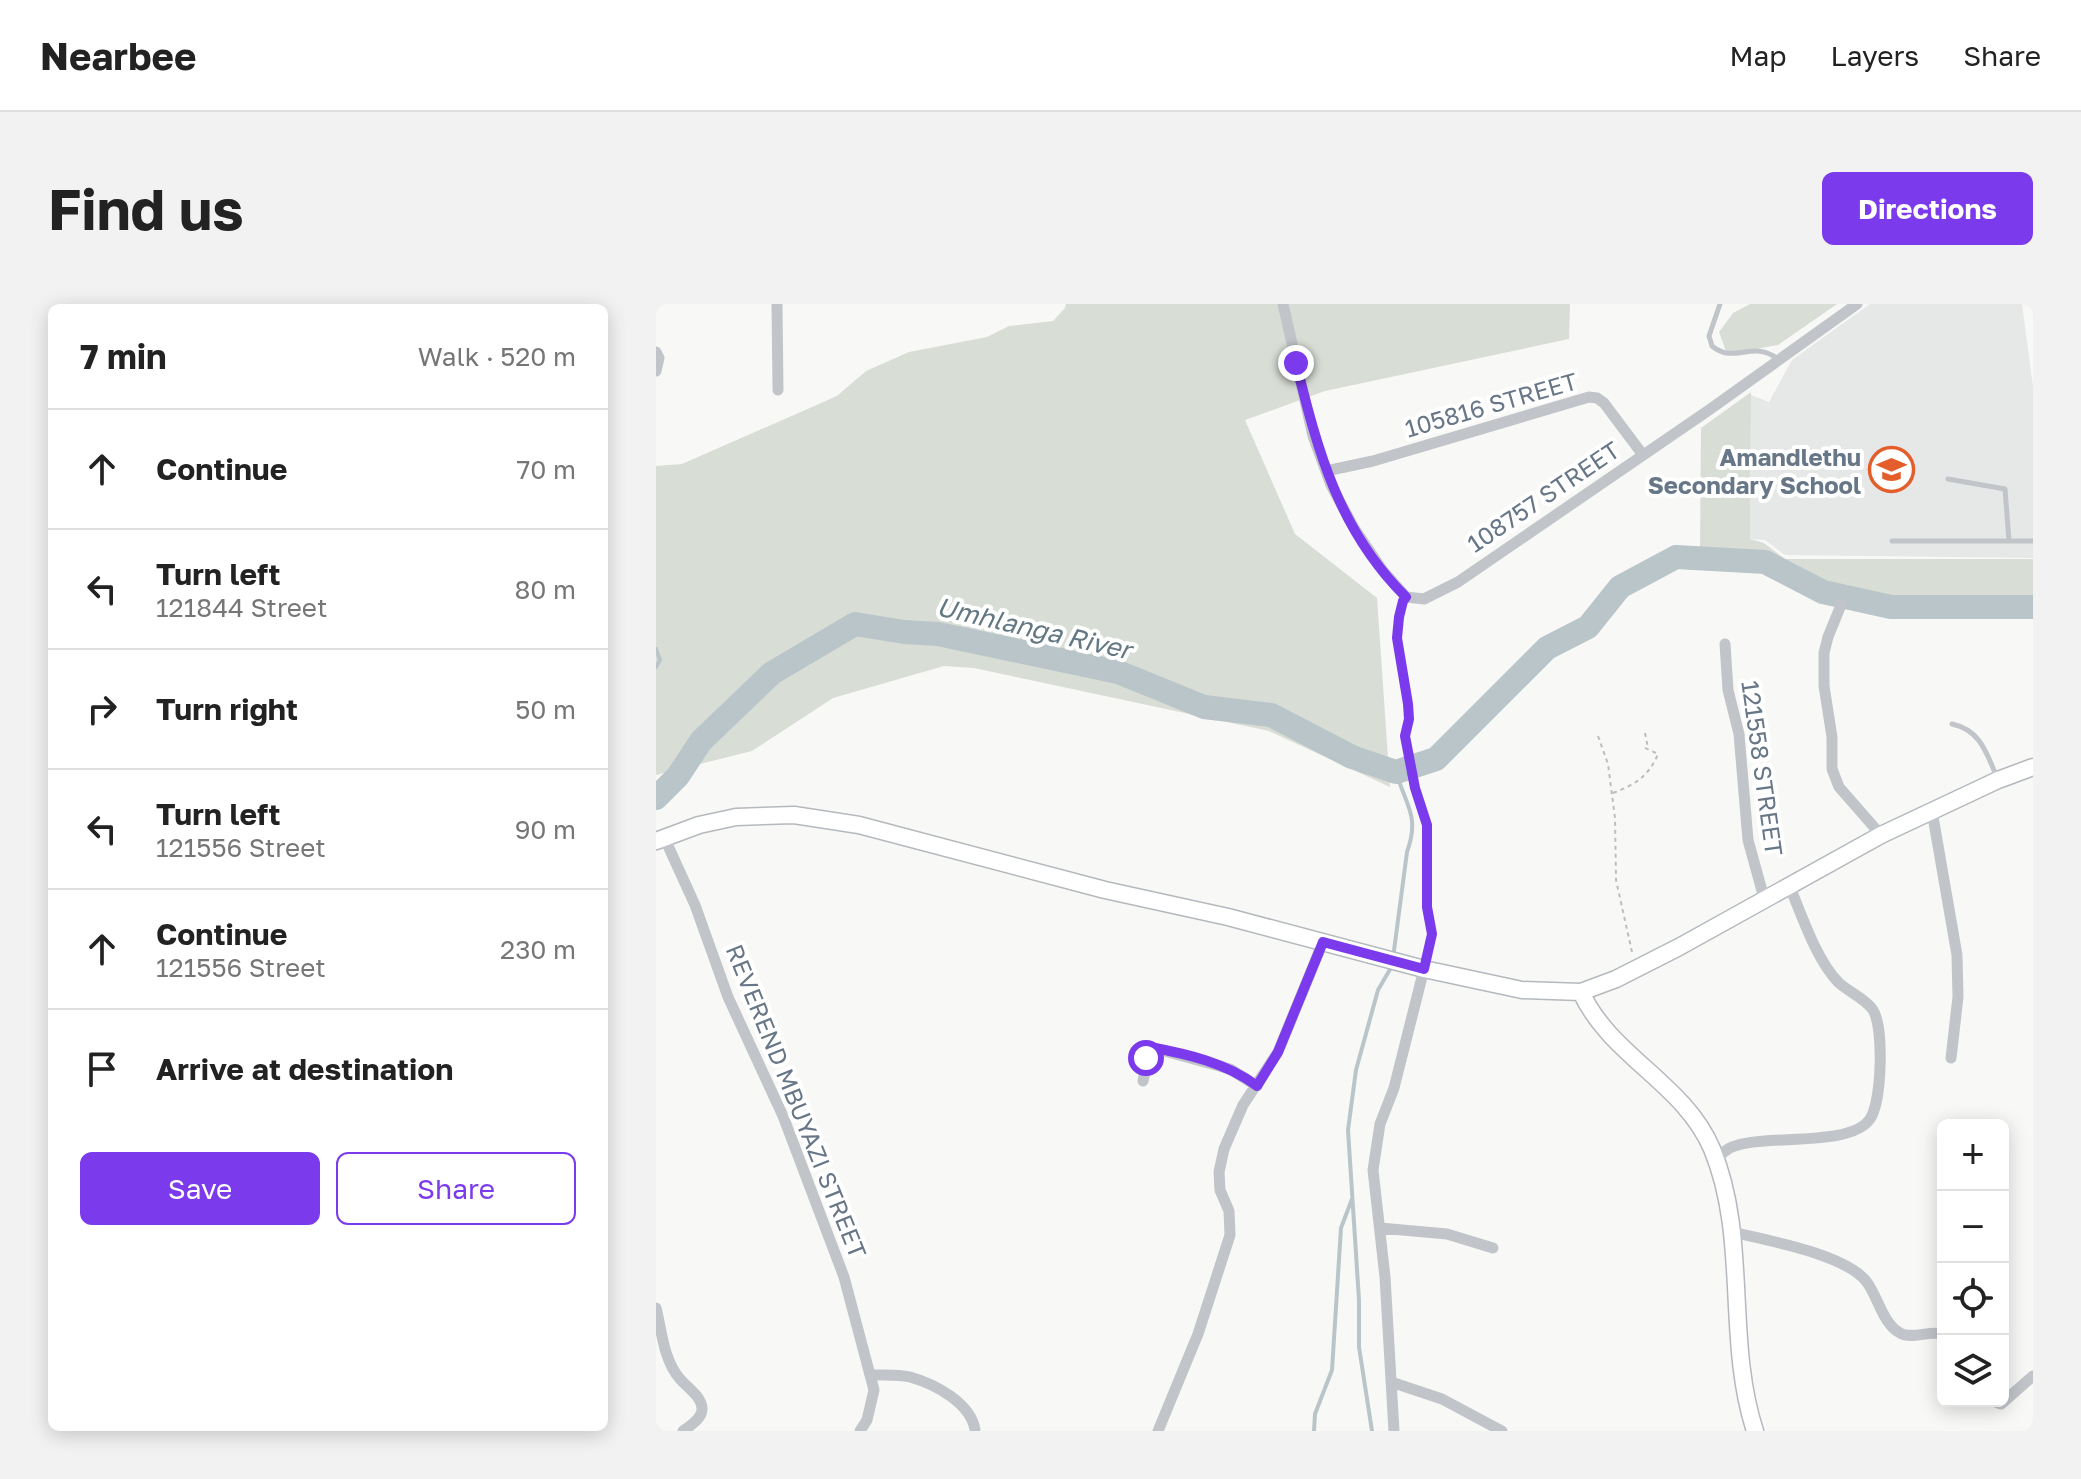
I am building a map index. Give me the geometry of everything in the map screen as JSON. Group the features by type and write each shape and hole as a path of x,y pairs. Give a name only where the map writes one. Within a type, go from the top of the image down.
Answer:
{"street":[{"path":"777,304 778,390"},
{"path":"1283,304 1313,436 1326,471 1354,528 1383,571 1406,597"},
{"name":"108757 STREET","path":"1406,597 1424,599 1443,591 1857,304"},
{"path":"656,352 659,358 656,371"},
{"name":"105816 STREET","path":"1326,471 1373,461 1581,397 1597,398 1604,403 1643,455"},
{"path":"1841,605 1824,653 1832,769 1845,795 1881,835"},
{"name":"121558 STREET","path":"1725,644 1728,690 1739,734 1748,840 1764,898"},
{"path":"660,839 699,825 736,817 794,815 859,825 1105,890 1228,917 1418,967 1522,990 1581,992 1636,969 1881,835 2032,767"},
{"path":"1932,811 1957,955 1958,997 1951,1058"},
{"name":"REVEREND MBUYAZI STREET","path":"660,839 695,905 728,997 783,1116 844,1277 872,1375 873,1402 860,1431"},
{"path":"1717,1162 1725,1150 1747,1142 1789,1142 1855,1131 1871,1118 1879,1083 1882,1044 1873,1010 1838,982 1814,943 1789,885"},
{"path":"1158,1431 1198,1334 1230,1235 1231,1221 1220,1190 1219,1172 1232,1125 1278,1052 1323,942"},
{"path":"1394,1431 1373,1170 1374,1148 1397,1077 1418,967"},
{"path":"1581,992 1602,1028 1691,1112 1704,1131 1717,1162 1732,1232 1740,1364 1755,1431"},
{"path":"1143,1081 1150,1047 1211,1062 1230,1069 1257,1086"},
{"path":"1380,1228 1447,1234 1493,1248"},
{"path":"1732,1232 1806,1250 1853,1271 1866,1281 1886,1318 1899,1333 1908,1336 1937,1333"},
{"path":"656,1308 667,1358 681,1380 699,1399 702,1409 701,1416 690,1429"},
{"path":"872,1375 894,1375 928,1384 967,1410 973,1418 975,1430"},
{"path":"2009,1399 2033,1376"},
{"path":"1391,1382 1442,1399 1502,1431"}],"lane":[{"path":"1720,304 1709,336 1712,346 1727,354 1764,350 1779,359"},
{"path":"1948,479 2005,489 2009,541"},
{"path":"1892,541 2033,541"},
{"path":"1952,724 1969,729 1982,742 1998,780"}],"path":[{"path":"1406,597 1397,638 1408,704 1405,736 1415,788 1427,825 1427,907 1432,934 1418,967"},
{"path":"1645,733 1648,749"},
{"path":"1598,736 1608,764 1612,794 1616,880 1636,969"},
{"path":"1612,794 1645,778 1658,754 1643,747"}],"shaded area":[{"path":"1066,304 1570,304 1569,339 1325,391 1245,420 1295,534 1377,598 1390,787 1269,731 974,668 944,666 833,698 752,751 656,775 656,466 682,464 837,396 866,371 909,352 987,337 1009,326 1053,321"},
{"path":"1750,304 1837,304 1778,345 1727,354 1719,332 1733,313"},
{"name":"Amandlethu Secondary School","path":"1870,304 2022,304 2033,387 2033,558 1785,555 1765,540 1750,539 1751,395 1769,402 1792,360"},
{"path":"1751,392 1750,539 1764,543 1785,559 2033,559 2033,600 1890,602 1824,587 1766,557 1700,553 1701,428"}],"waterway":[{"name":"Umhlanga River","path":"656,798 678,776 701,741 772,673 855,624 938,634 1118,672 1204,707 1271,715 1352,757 1396,772 1436,759 1547,648 1588,627 1620,587 1676,557 1765,562 1823,592 1891,607 2033,607"},
{"path":"656,649 660,660 656,667"},
{"path":"1393,958 1412,829 1410,811 1396,772"},
{"path":"1372,1431 1359,1347 1348,1130 1356,1070 1378,990 1392,966"},
{"path":"1314,1431 1315,1414 1332,1370 1341,1228 1352,1199"}],"place":[{"name":"Amandlethu Secondary School","path":"1892,470"}],"route":[{"path":"1146,1058 1150,1047 1184,1054 1230,1069 1257,1086 1278,1052 1323,942 1424,969 1432,934 1427,907 1427,825 1415,788 1405,736 1408,704 1397,638 1399,617 1406,597 1383,571 1340,504 1313,436 1296,363"}]}
